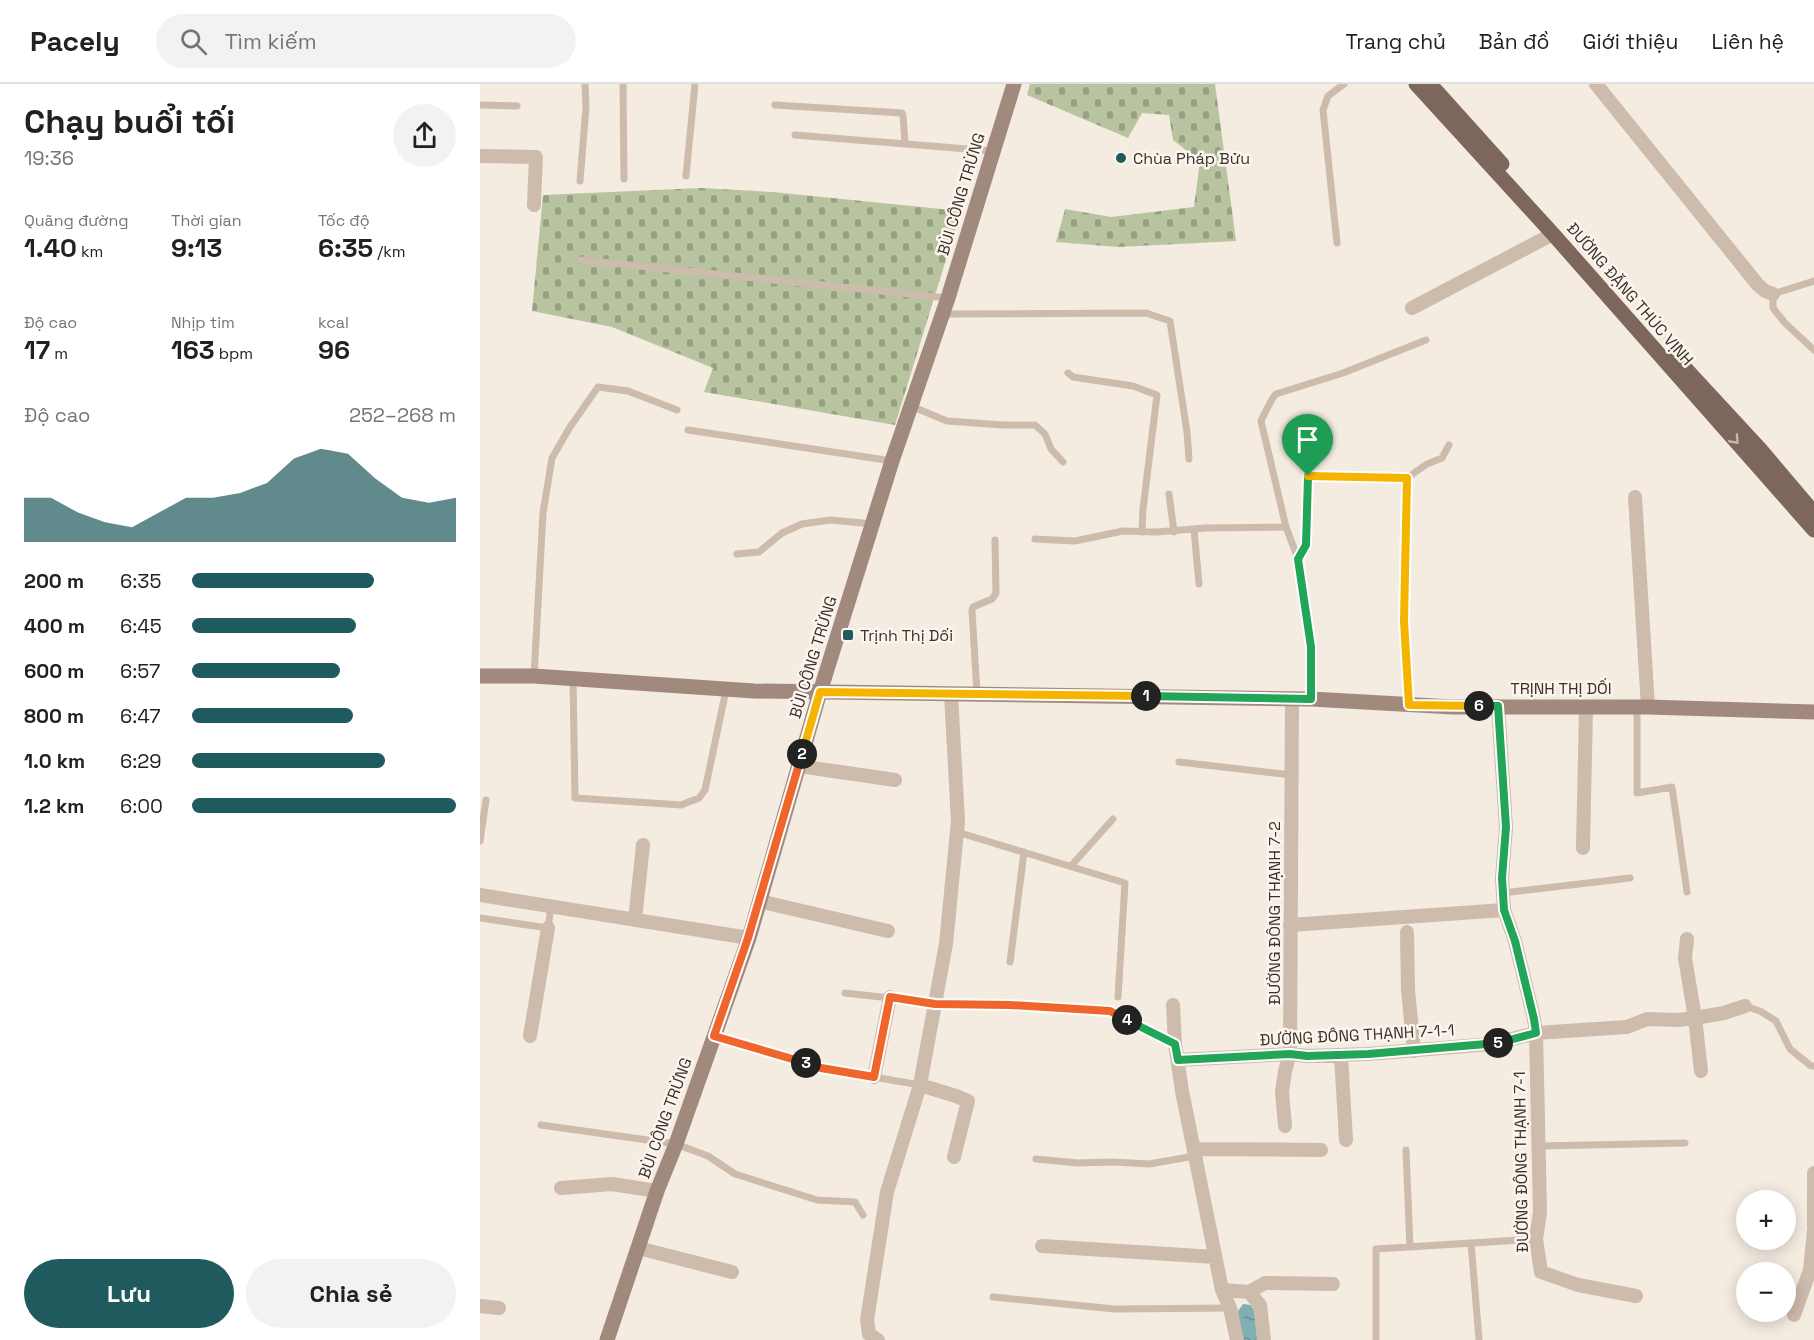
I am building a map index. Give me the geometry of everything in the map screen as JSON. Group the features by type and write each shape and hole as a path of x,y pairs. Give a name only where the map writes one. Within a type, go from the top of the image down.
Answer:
{"main road":[{"name":"ĐƯỜNG ĐẶNG THÚC VỊNH","path":"1416,84 1553,234 1814,530"},
{"name":"ĐƯỜNG ĐẶNG THÚC VỊNH","path":"1430,84 1637,316 1760,449 1814,513"}],"street":[{"name":"BÙI CÔNG TRỪNG","path":"607,1340 657,1191 676,1144 748,938 820,692 892,461 943,314 1014,84"},
{"path":"1596,84 1758,285 1773,294"},
{"path":"480,156 536,157 534,205"},
{"path":"1412,308 1553,234"},
{"path":"1635,497 1643,707"},
{"name":"TRỊNH THỊ DỐI","path":"480,676 534,676 726,690 1311,699 1453,707 1643,707 1813,713"},
{"path":"878,1340 868,1334 867,1320 887,1192 920,1085 946,944 958,821 951,694"},
{"name":"ĐƯỜNG ĐÔNG THẠNH 7-2","path":"1285,1126 1282,1092 1290,1054 1292,699"},
{"name":"ĐƯỜNG ĐÔNG THẠNH 7-1","path":"1498,706 1506,827 1502,878 1504,910 1515,941 1536,1033 1540,1212 1536,1239 1541,1272 1578,1286 1636,1296"},
{"path":"1583,848 1587,707"},
{"path":"799,766 895,780"},
{"path":"634,920 643,845"},
{"path":"480,895 748,938"},
{"path":"759,901 888,931"},
{"path":"1290,926 1504,910"},
{"path":"530,1036 548,928"},
{"path":"1407,932 1408,990 1414,1050"},
{"path":"1687,939 1685,958 1701,1071"},
{"path":"874,1077 890,997"},
{"path":"1173,1005 1175,1044 1182,1091 1222,1290 1230,1308 1237,1340"},
{"name":"ĐƯỜNG ĐÔNG THẠNH 7-1-1","path":"1178,1060 1290,1054 1341,1055 1491,1044 1536,1033 1627,1027 1647,1019 1695,1018 1724,1013 1745,1006"},
{"path":"1341,1055 1346,1140"},
{"path":"920,1085 968,1101 954,1157"},
{"path":"1194,1152 1321,1150"},
{"path":"1814,1173 1814,1226"},
{"path":"561,1188 612,1184 657,1191"},
{"path":"1796,1309 1810,1270 1814,1231"},
{"path":"1042,1246 1215,1257"},
{"path":"638,1248 732,1272"},
{"path":"1222,1290 1249,1292 1265,1283 1333,1284"},
{"path":"1249,1292 1260,1305 1264,1340"},
{"path":"480,1306 499,1308"}],"lane":[{"path":"580,181 586,107 585,84"},
{"path":"623,84 624,178"},
{"path":"686,176 695,84"},
{"path":"1337,243 1323,110 1328,96 1344,84"},
{"path":"480,105 517,106"},
{"path":"775,105 902,113 905,144"},
{"path":"795,135 992,151"},
{"path":"582,260 948,298"},
{"path":"1814,281 1773,294 1773,308 1814,350"},
{"path":"943,314 1146,313 1170,321 1189,459"},
{"path":"1311,699 1311,647 1298,559 1286,527 1261,421 1276,394 1343,373 1426,340"},
{"path":"1068,373 1073,376 1133,386 1157,395 1142,532"},
{"path":"534,676 543,513 552,458 598,387 628,391 677,410"},
{"path":"911,406 947,421 1004,425 1035,424 1045,434 1051,449 1063,462"},
{"path":"687,430 892,461"},
{"path":"1298,559 1306,545 1310,432"},
{"path":"1308,476 1407,478 1442,458 1449,445"},
{"path":"1407,478 1404,621 1409,705"},
{"path":"1169,494 1173,532"},
{"path":"737,554 759,552 782,533 802,524 830,520 873,524"},
{"path":"1035,539 1075,542 1123,531 1173,532 1194,529 1286,527"},
{"path":"1194,529 1199,584"},
{"path":"976,693 972,611 976,604 992,599 996,593 995,540"},
{"path":"573,680 575,798 681,805 699,798 705,790 726,690"},
{"path":"1643,707 1637,793 1672,788 1688,892"},
{"path":"1179,762 1292,775"},
{"path":"480,841 486,800"},
{"path":"1071,866 1113,819"},
{"path":"957,832 1125,883 1118,997"},
{"path":"1010,962 1024,852"},
{"path":"1503,893 1630,878"},
{"path":"480,918 548,928 551,907"},
{"path":"845,993 935,1004 1010,1005 1110,1011 1175,1044"},
{"path":"1745,1006 1760,1011 1776,1021 1790,1049 1814,1066"},
{"path":"714,1036 821,1068 920,1085"},
{"path":"541,1125 676,1144 708,1156 735,1174 817,1200 855,1202 863,1215"},
{"path":"1539,1146 1686,1143"},
{"path":"1406,1150 1410,1247"},
{"path":"1036,1159 1149,1164 1194,1152"},
{"path":"1376,1340 1376,1248 1536,1239"},
{"path":"1471,1244 1479,1339"},
{"path":"993,1297 1115,1310 1230,1308"}],"green space":[{"path":"1030,84 1215,84 1236,241 1118,247 1056,242 1065,209 1111,217 1194,207 1200,161 1173,140 1169,115 1142,113 1128,138 1027,95"},
{"path":"701,188 773,192 961,211 895,425 704,392 713,368 612,327 532,311 543,195"}],"water":[{"path":"1243,1304 1251,1305 1257,1315 1261,1340 1242,1340 1238,1311"}],"place":[{"name":"Chùa Pháp Bửu","path":"1121,158"},
{"name":"Trịnh Thị Dối","path":"848,635"}],"route":[{"path":"1308,476 1407,478 1404,621 1409,705 1498,706 1506,827 1502,878 1504,910 1515,941 1536,1033 1491,1044 1368,1054 1307,1056 1290,1054 1178,1060 1175,1044 1110,1011 1010,1005 935,1004 890,997 874,1077 821,1068 714,1036 748,938 820,692 1311,699 1311,647 1298,559 1306,545 1308,476"}]}
